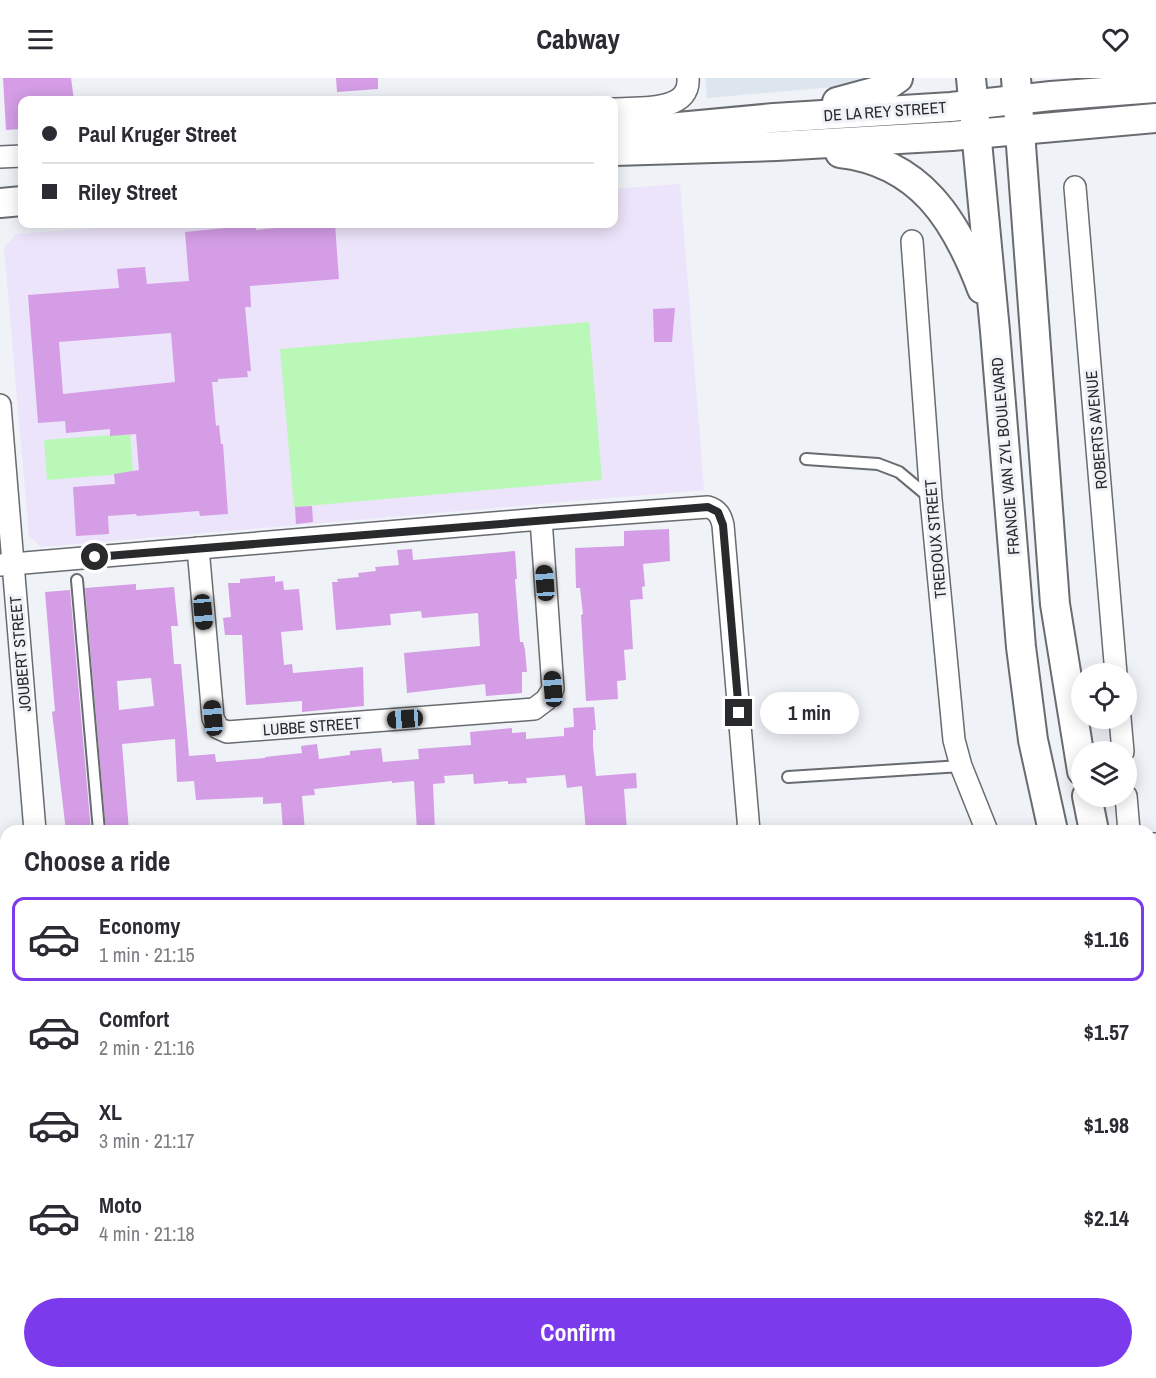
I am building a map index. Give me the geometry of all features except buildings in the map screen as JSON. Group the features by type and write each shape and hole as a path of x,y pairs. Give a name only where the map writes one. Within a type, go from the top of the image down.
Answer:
{"main road":[{"path":"775,132 881,90 898,78"},
{"name":"DE LA REY STREET","path":"618,152 775,132 972,92 1017,89 1156,88"},
{"path":"1017,89 1055,604 1075,741"},
{"name":"FRANCIE VAN ZYL BOULEVARD","path":"972,92 995,331 1021,647 1033,740 1052,825"},
{"name":"DE LA REY STREET","path":"618,133 976,133 1156,118"},
{"path":"775,132 876,160 917,184 953,226 972,262 987,301 995,331"},
{"path":"0,184 18,182"},
{"path":"0,202 18,201"},
{"path":"1089,807 1093,825"}],"street":[{"path":"618,109 674,104 685,95 688,80"},
{"path":"0,157 18,156"},
{"name":"ROBERTS AVENUE","path":"1075,187 1115,663"},
{"name":"TREDOUX STREET","path":"912,241 931,499 954,740 961,766 985,825"},
{"name":"JOUBERT STREET","path":"0,405 6,564 34,825"},
{"path":"6,564 708,507 718,512 723,525 748,825"},
{"name":"LUBBE STREET","path":"198,548 213,718 218,728 227,732 534,709 546,700 553,689 541,519"},
{"path":"1127,807 1129,825"}],"lane":[{"path":"806,459 878,464 899,472 931,499"},
{"path":"77,580 98,825"},
{"path":"788,777 961,766"}],"shaded area":[{"path":"705,78 874,78 858,85 707,98"},
{"path":"680,184 704,490 41,547 29,536 4,248 16,234 97,228 618,228 618,189"}],"green space":[{"path":"589,322 602,480 294,507 280,349"},
{"path":"130,433 133,473 47,480 44,440"}],"route":[{"path":"95,557 708,507 718,512 723,525 739,713"}]}
